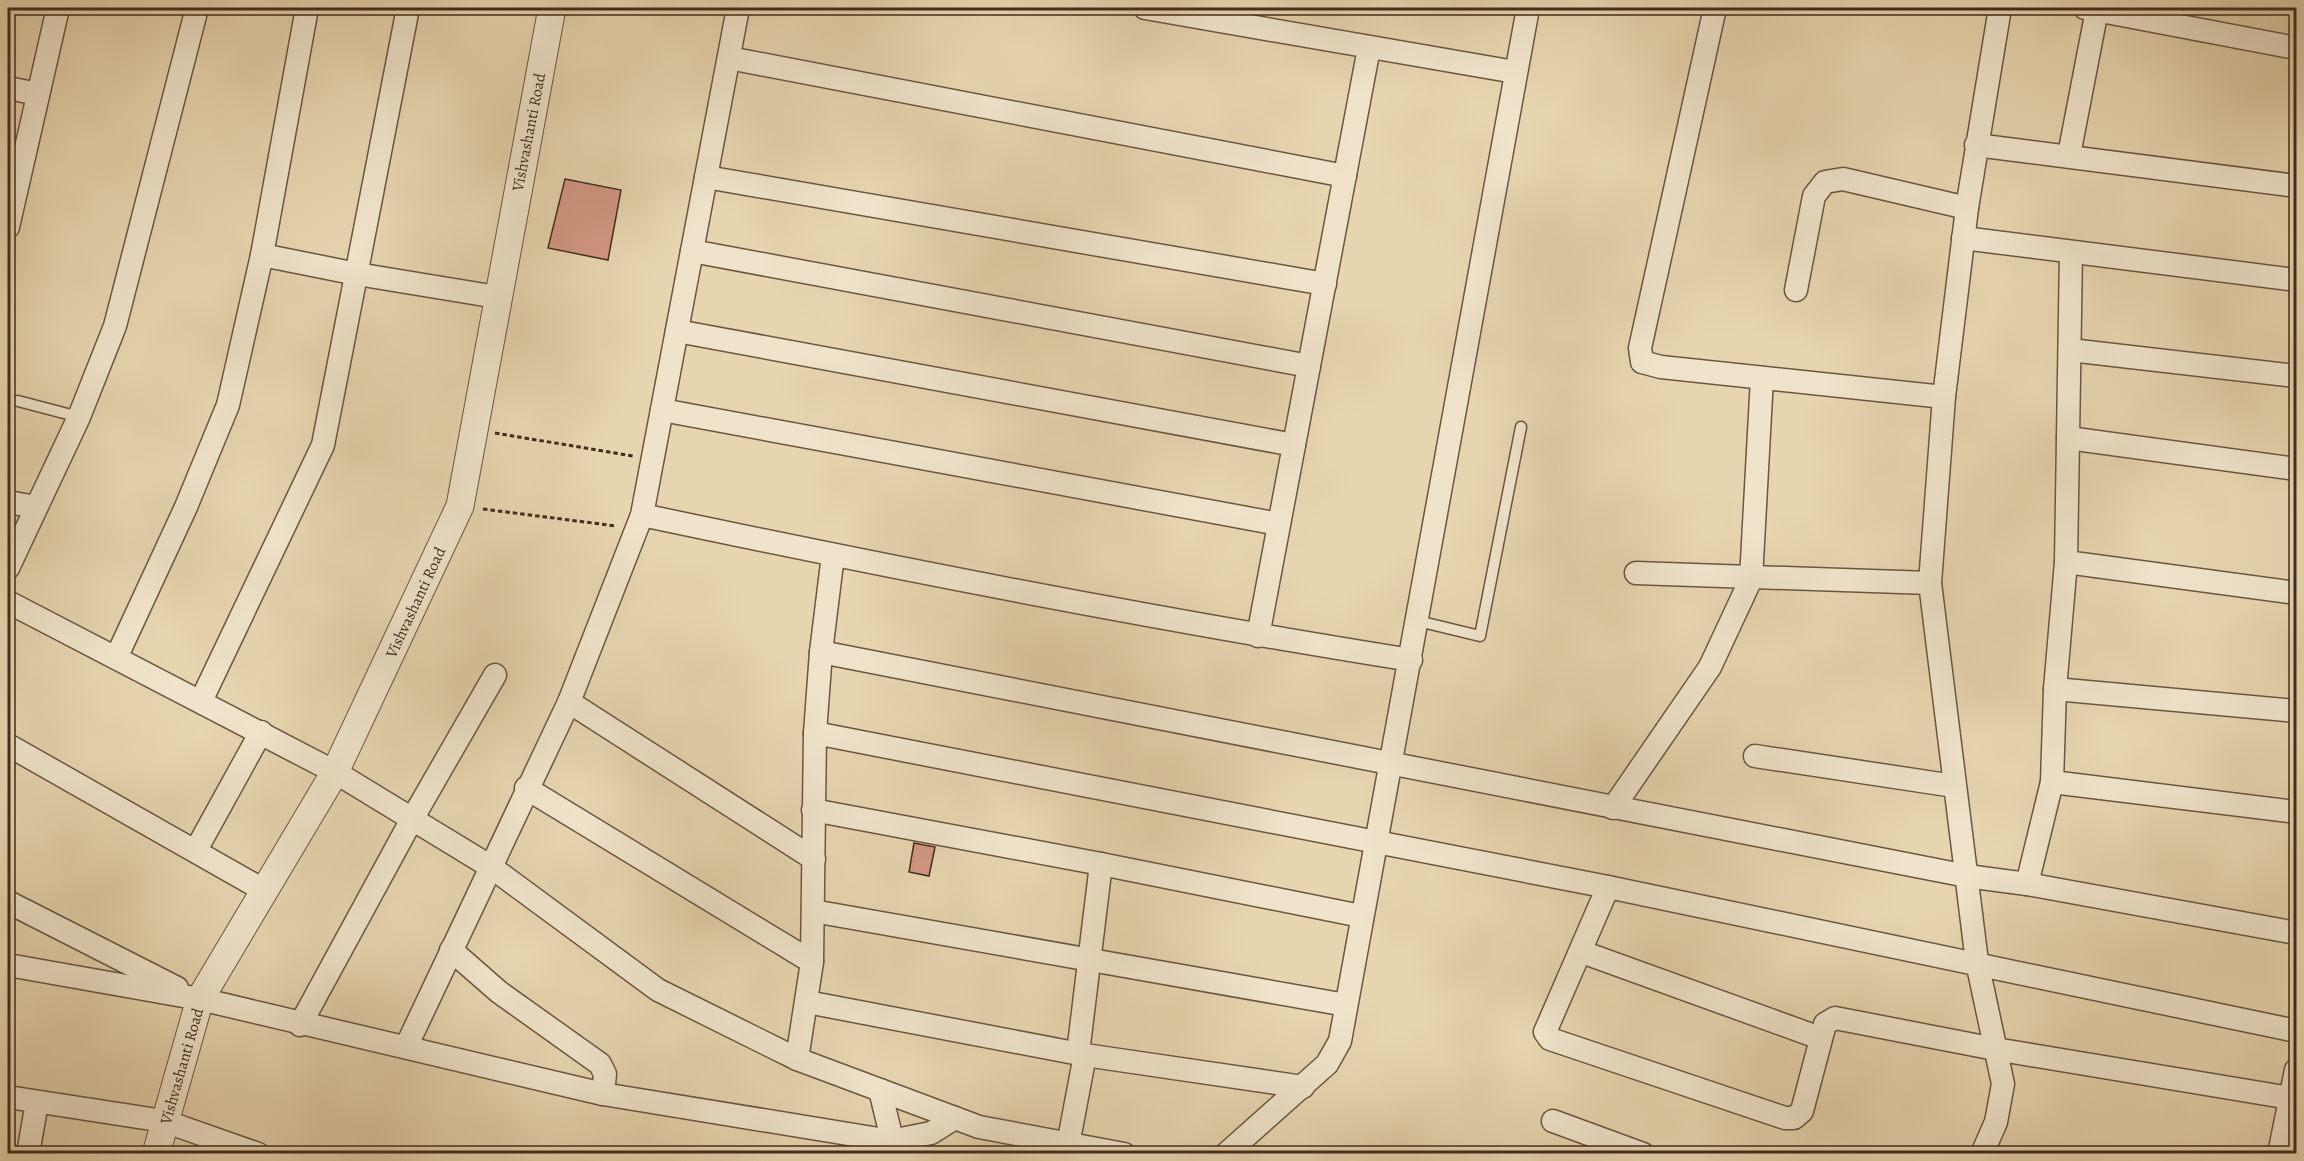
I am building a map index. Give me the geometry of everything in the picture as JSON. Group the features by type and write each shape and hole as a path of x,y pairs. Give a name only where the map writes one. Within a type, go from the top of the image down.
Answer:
{"street":[{"path":"8,227 58,8"},
{"path":"8,568 79,417 115,326 197,8"},
{"path":"117,656 186,507 228,405 262,255 307,8"},
{"path":"201,702 323,445 408,8"},
{"name":"Vishvashanti Road","path":"156,1154 200,999 334,772 460,506 552,8"},
{"path":"406,1047 526,788 569,702 639,522 653,459 738,8"},
{"path":"1145,8 1515,72"},
{"path":"1226,1154 1327,1064 1340,1041 1528,8"},
{"path":"1715,8 1640,348 1642,362 1762,378 1944,397"},
{"path":"1982,1154 2002,1099 2003,1084 1977,962 1930,583 1944,397 1966,208 2000,8"},
{"path":"2069,155 2091,9 2296,48"},
{"path":"1258,636 1369,48"},
{"path":"729,58 1345,176"},
{"path":"8,88 38,94"},
{"path":"1976,145 2069,155 2296,186"},
{"path":"706,177 1325,284"},
{"path":"1796,290 1814,196 1825,182 1843,179 1966,208"},
{"path":"1963,238 2296,280"},
{"path":"692,251 1310,366"},
{"path":"2027,884 2052,782 2055,689 2066,561 2071,252"},
{"path":"262,255 357,274 497,297"},
{"path":"677,331 1294,445"},
{"path":"2070,350 2296,376"},
{"path":"1613,808 1710,667 1751,579 1762,378"},
{"path":"662,410 1280,524"},
{"path":"2068,438 2296,469"},
{"path":"8,501 36,507"},
{"path":"639,522 833,555 1258,636 1411,660"},
{"path":"797,1059 812,962 815,733 821,652 833,555"},
{"path":"2066,561 2296,593"},
{"path":"1636,573 1751,579 1930,583"},
{"path":"8,602 117,656 334,772 411,821 490,867 658,990 797,1059 979,1127 1124,1154"},
{"path":"821,652 1967,876 2027,884 2296,933"},
{"path":"300,1025 411,821 495,675"},
{"path":"2055,689 2296,711"},
{"path":"569,702 814,859"},
{"path":"196,850 261,732"},
{"path":"815,733 1375,843 1608,886 2296,1031"},
{"path":"8,745 265,891"},
{"path":"1755,756 1954,786"},
{"path":"2052,782 2296,813"},
{"path":"526,788 812,962"},
{"path":"813,810 1361,916"},
{"path":"1068,1145 1082,1054 1101,864"},
{"path":"1608,886 1582,952 1545,1032 1550,1039 1785,1118 1794,1118 1802,1112 1820,1038 1825,1024 1835,1018 1995,1049 2290,1098"},
{"path":"8,902 200,999"},
{"path":"813,911 1346,1005"},
{"path":"451,950 499,992 600,1065 605,1074 603,1094"},
{"path":"1582,952 1820,1038"},
{"path":"8,965 200,999 300,1025 406,1047 603,1094 893,1147 931,1133 955,1118"},
{"path":"807,1002 1082,1054 1303,1087"},
{"path":"2278,1154 2296,1070"},
{"path":"880,1090 893,1147"},
{"path":"8,1097 164,1121 258,1154"},
{"path":"28,1154 37,1101"},
{"path":"1553,1121 1643,1154"}],"lane":[{"path":"18,401 79,417"},
{"path":"1418,621 1480,636 1521,427"}],"path":[{"path":"473,430 653,459"},
{"path":"460,506 639,522"}],"building":[{"path":"565,179 621,190 608,260 548,248"},
{"path":"914,843 935,847 929,876 909,872"}]}
